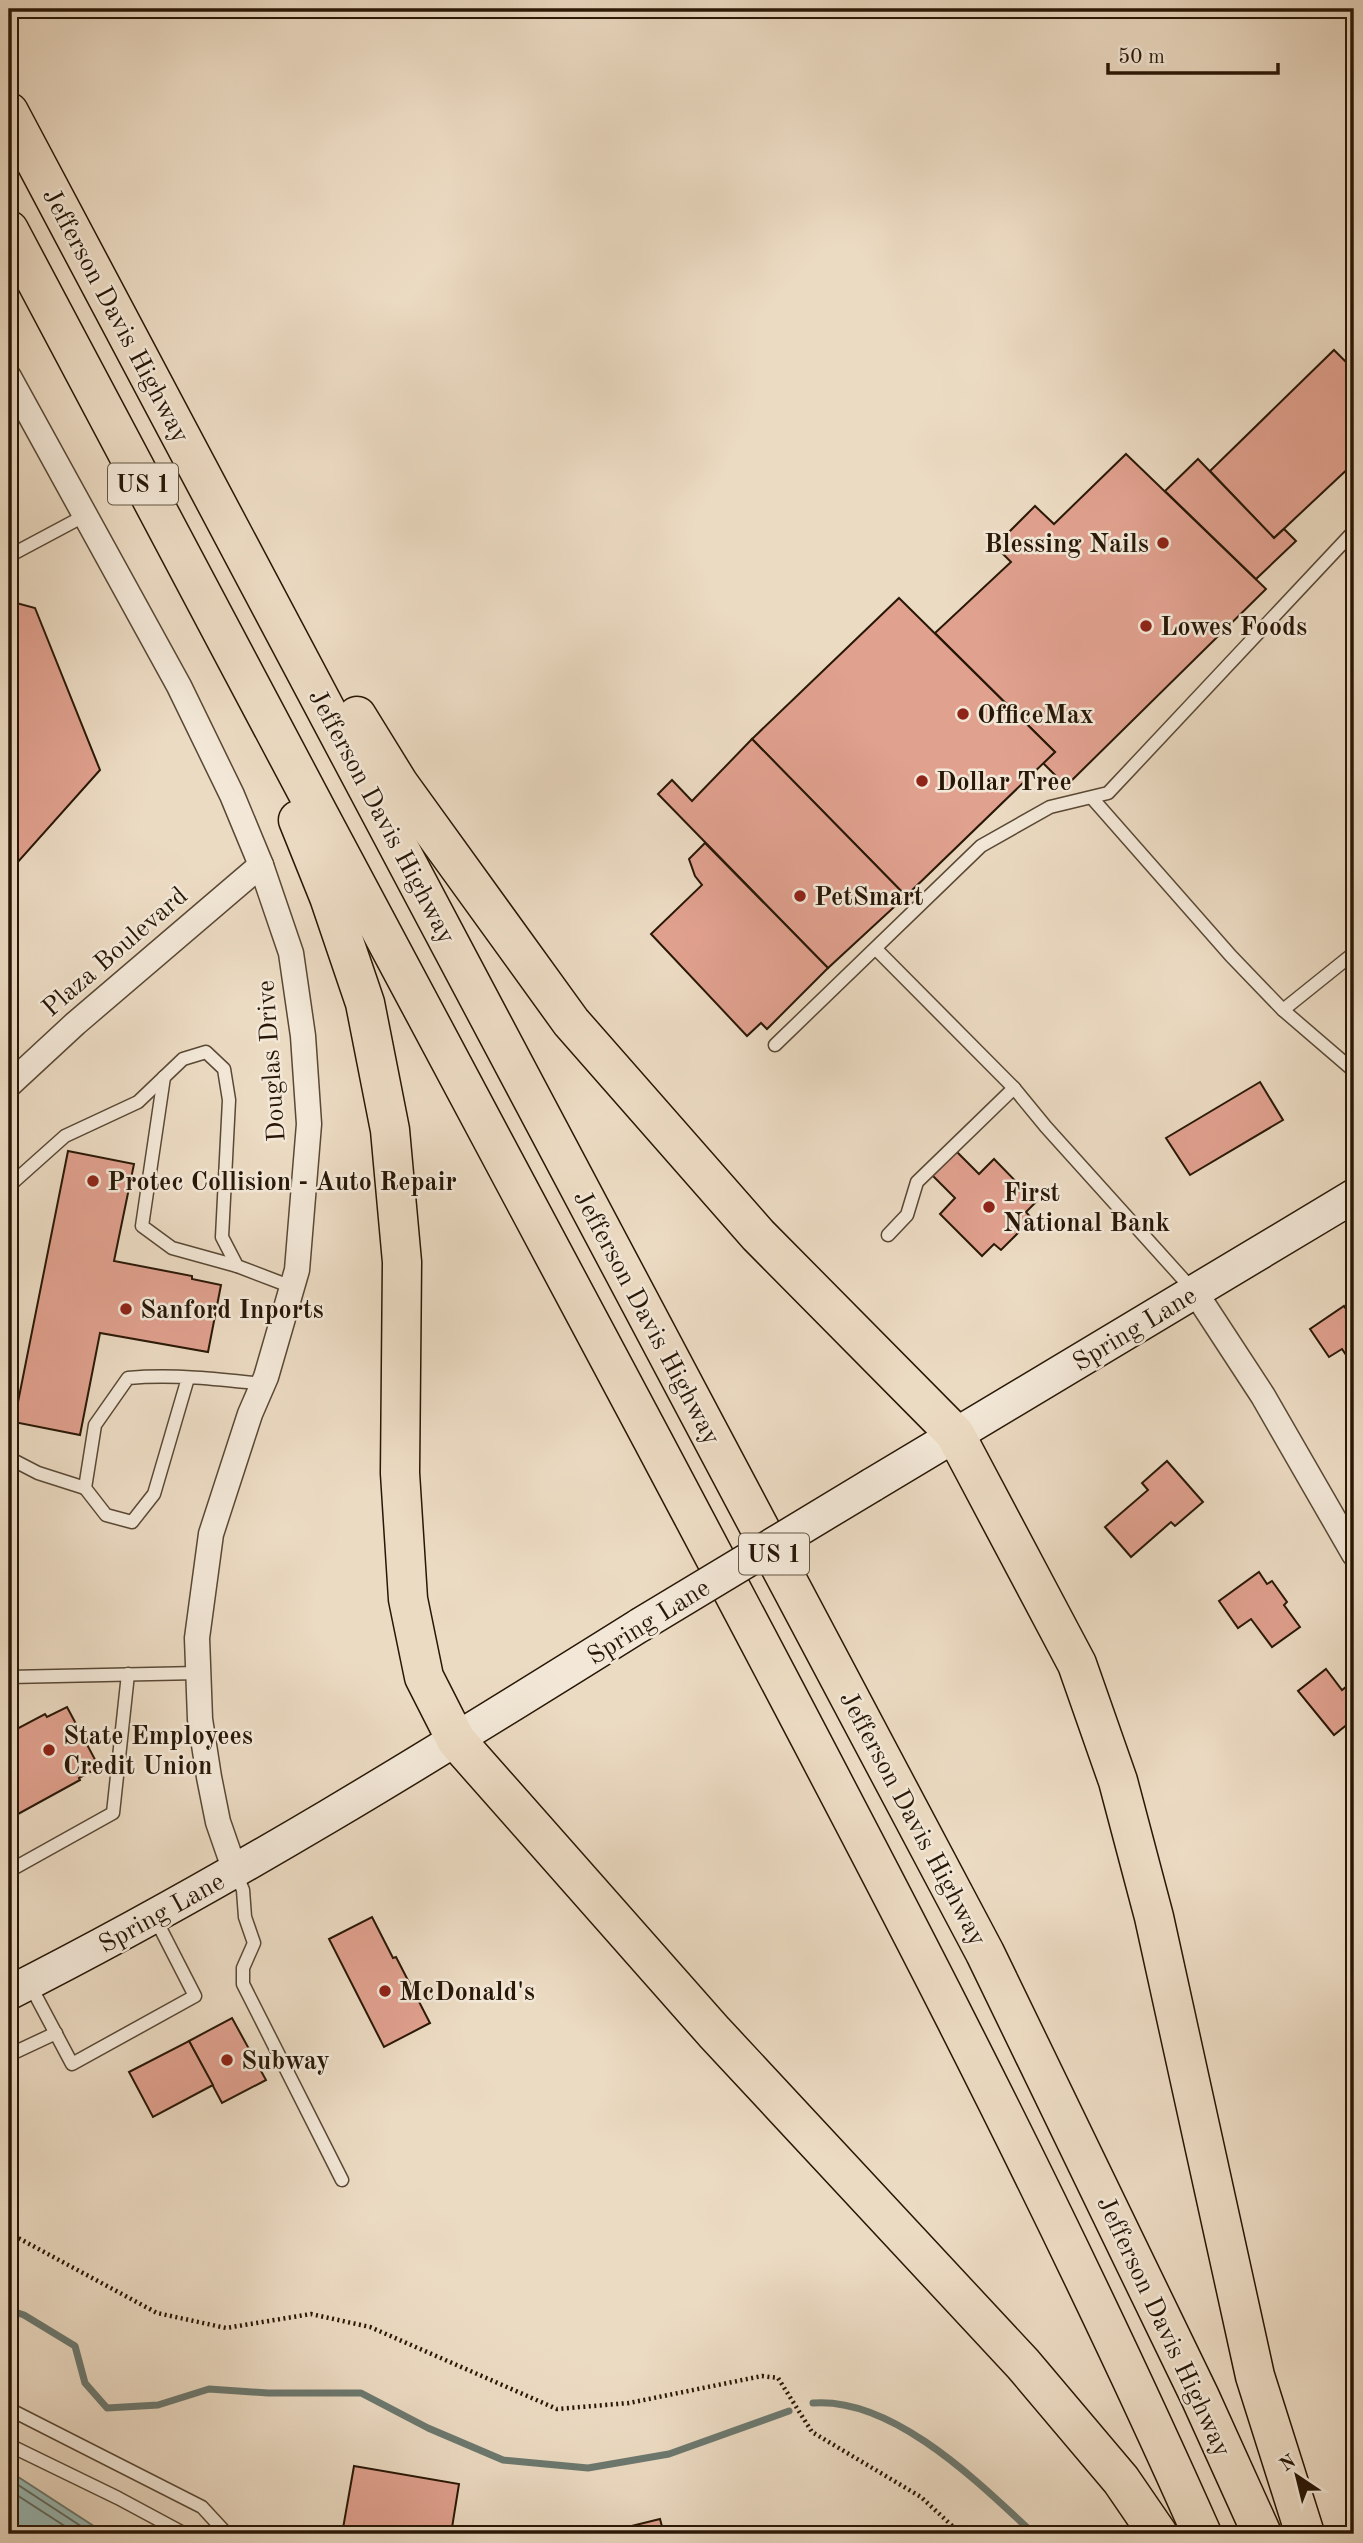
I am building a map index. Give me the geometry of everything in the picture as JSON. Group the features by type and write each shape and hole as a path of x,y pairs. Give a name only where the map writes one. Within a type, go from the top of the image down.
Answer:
{"highway":[{"name":"Jefferson Davis Highway","path":"9,112 985,1953 1200,2397 1262,2534"},
{"name":"Jefferson Davis Highway","path":"9,230 943,1992 1026,2155 1202,2534"},
{"path":"261,585 338,685 399,785 571,1022 758,1235 956,1434 1077,1664 1118,1781 1154,1917 1255,2376 1305,2534"},
{"path":"278,737 286,794 329,897 365,1003 390,1130 402,1262 400,1473 408,1599 424,1677 456,1740 714,2032 1023,2364 1121,2480 1158,2534"}],"street":[{"name":"Douglas Drive","path":"9,377 179,686 232,795 261,864 291,953 303,1037 309,1124 297,1270 263,1384 211,1534 197,1638 200,1719 209,1777 218,1822 235,1871"},
{"name":"Plaza Boulevard","path":"9,1085 76,1023 261,864"},
{"name":"Spring Lane","path":"15,1985 154,1916 235,1871 1354,1196"},
{"path":"1195,1292 1263,1396 1354,1554"}],"lane":[{"path":"9,556 85,516"},
{"path":"775,1045 981,846 1050,807 1108,793 1354,531"},
{"path":"1091,797 1231,956 1283,1010 1354,1071"},
{"path":"876,950 1014,1088 1195,1292"},
{"path":"1283,1010 1354,953"},
{"path":"9,1186 65,1136 138,1102 183,1059 206,1052 224,1069 229,1100 222,1237 237,1266"},
{"path":"164,1077 142,1226 172,1248 237,1266 292,1287"},
{"path":"888,1235 907,1215 917,1182 1014,1088"},
{"path":"85,1488 95,1425 128,1378 188,1378 263,1384"},
{"path":"9,1458 38,1473 85,1488 106,1515 132,1522 154,1494 188,1378"},
{"path":"9,1677 198,1672"},
{"path":"11,1865 113,1813 128,1674"},
{"path":"235,1871 243,1890 245,1917 254,1943 243,1968 243,1984 342,2180"},
{"path":"15,1985 56,2033 72,2064 195,1996 154,1916"},
{"path":"9,2056 56,2033"},
{"path":"9,2409 202,2507 227,2534"},
{"path":"9,2445 185,2534"}],"path":[{"path":"9,2232 156,2313 226,2328 311,2314 370,2327 557,2409 629,2403 762,2376 778,2378 812,2432 921,2497 961,2534"}],"water":[{"path":"9,2471 106,2534 9,2534"}],"building":[{"path":"1334,350 1354,370 1354,463 1274,538 1210,471"},
{"path":"1126,454 1266,589 1066,786 1043,763 1055,752 935,633 1011,562 995,546 1035,506 1054,524"},
{"path":"1198,459 1274,538 1284,529 1296,541 1256,579 1165,491"},
{"path":"899,598 1055,752 906,896 752,739"},
{"path":"9,601 35,608 100,770 9,872"},
{"path":"752,739 906,896 828,968 658,794 672,780 692,801"},
{"path":"705,843 828,968 767,1029 761,1023 747,1036 651,934 702,885 695,876 689,859"},
{"path":"1260,1082 1283,1120 1190,1175 1166,1138"},
{"name":"First National Bank","path":"954,1149 979,1174 994,1159 1036,1202 1026,1212 1032,1219 1001,1250 994,1244 982,1256 940,1214 955,1198 930,1173"},
{"name":"Sanford Inports","path":"68,1151 134,1164 114,1261 192,1276 192,1279 221,1285 208,1352 100,1333 80,1435 14,1422"},
{"path":"1344,1306 1354,1321 1354,1367 1342,1349 1329,1357 1310,1329"},
{"path":"1167,1461 1203,1502 1175,1526 1171,1522 1131,1557 1105,1527 1148,1490 1142,1483"},
{"path":"1259,1572 1267,1584 1272,1581 1287,1602 1284,1605 1300,1627 1272,1647 1251,1619 1238,1628 1219,1601"},
{"path":"1326,1669 1342,1690 1351,1683 1354,1688 1354,1719 1334,1735 1298,1691"},
{"name":"State Employees Credit Union","path":"67,1707 99,1767 9,1819 9,1733 45,1714 47,1717"},
{"name":"McDonald's","path":"372,1917 430,2023 384,2047 329,1939"},
{"name":"Subway","path":"232,2018 266,2080 222,2103 189,2041"},
{"path":"189,2041 213,2085 153,2117 129,2072"},
{"path":"354,2466 459,2484 451,2534 342,2534"},
{"path":"660,2519 664,2534 599,2534"}],"waterway":[{"path":"9,2310 24,2315 75,2346 85,2383 107,2408 158,2405 209,2389 268,2393 361,2393 428,2428 503,2460 588,2468 669,2454 789,2411"},
{"path":"813,2403 843,2405 873,2414 903,2428 960,2468 1033,2533 1058,2534"}],"place":[{"name":"Blessing Nails","path":"1163,543"},
{"name":"Lowes Foods","path":"1146,626"},
{"name":"OfficeMax","path":"963,714"},
{"name":"Dollar Tree","path":"922,781"},
{"name":"PetSmart","path":"800,896"},
{"name":"Protec Collision - Auto Repair","path":"93,1181"},
{"name":"First National Bank","path":"989,1207"},
{"name":"Sanford Inports","path":"126,1309"},
{"name":"State Employees Credit Union","path":"49,1750"},
{"name":"McDonald's","path":"385,1991"},
{"name":"Subway","path":"227,2060"}]}
